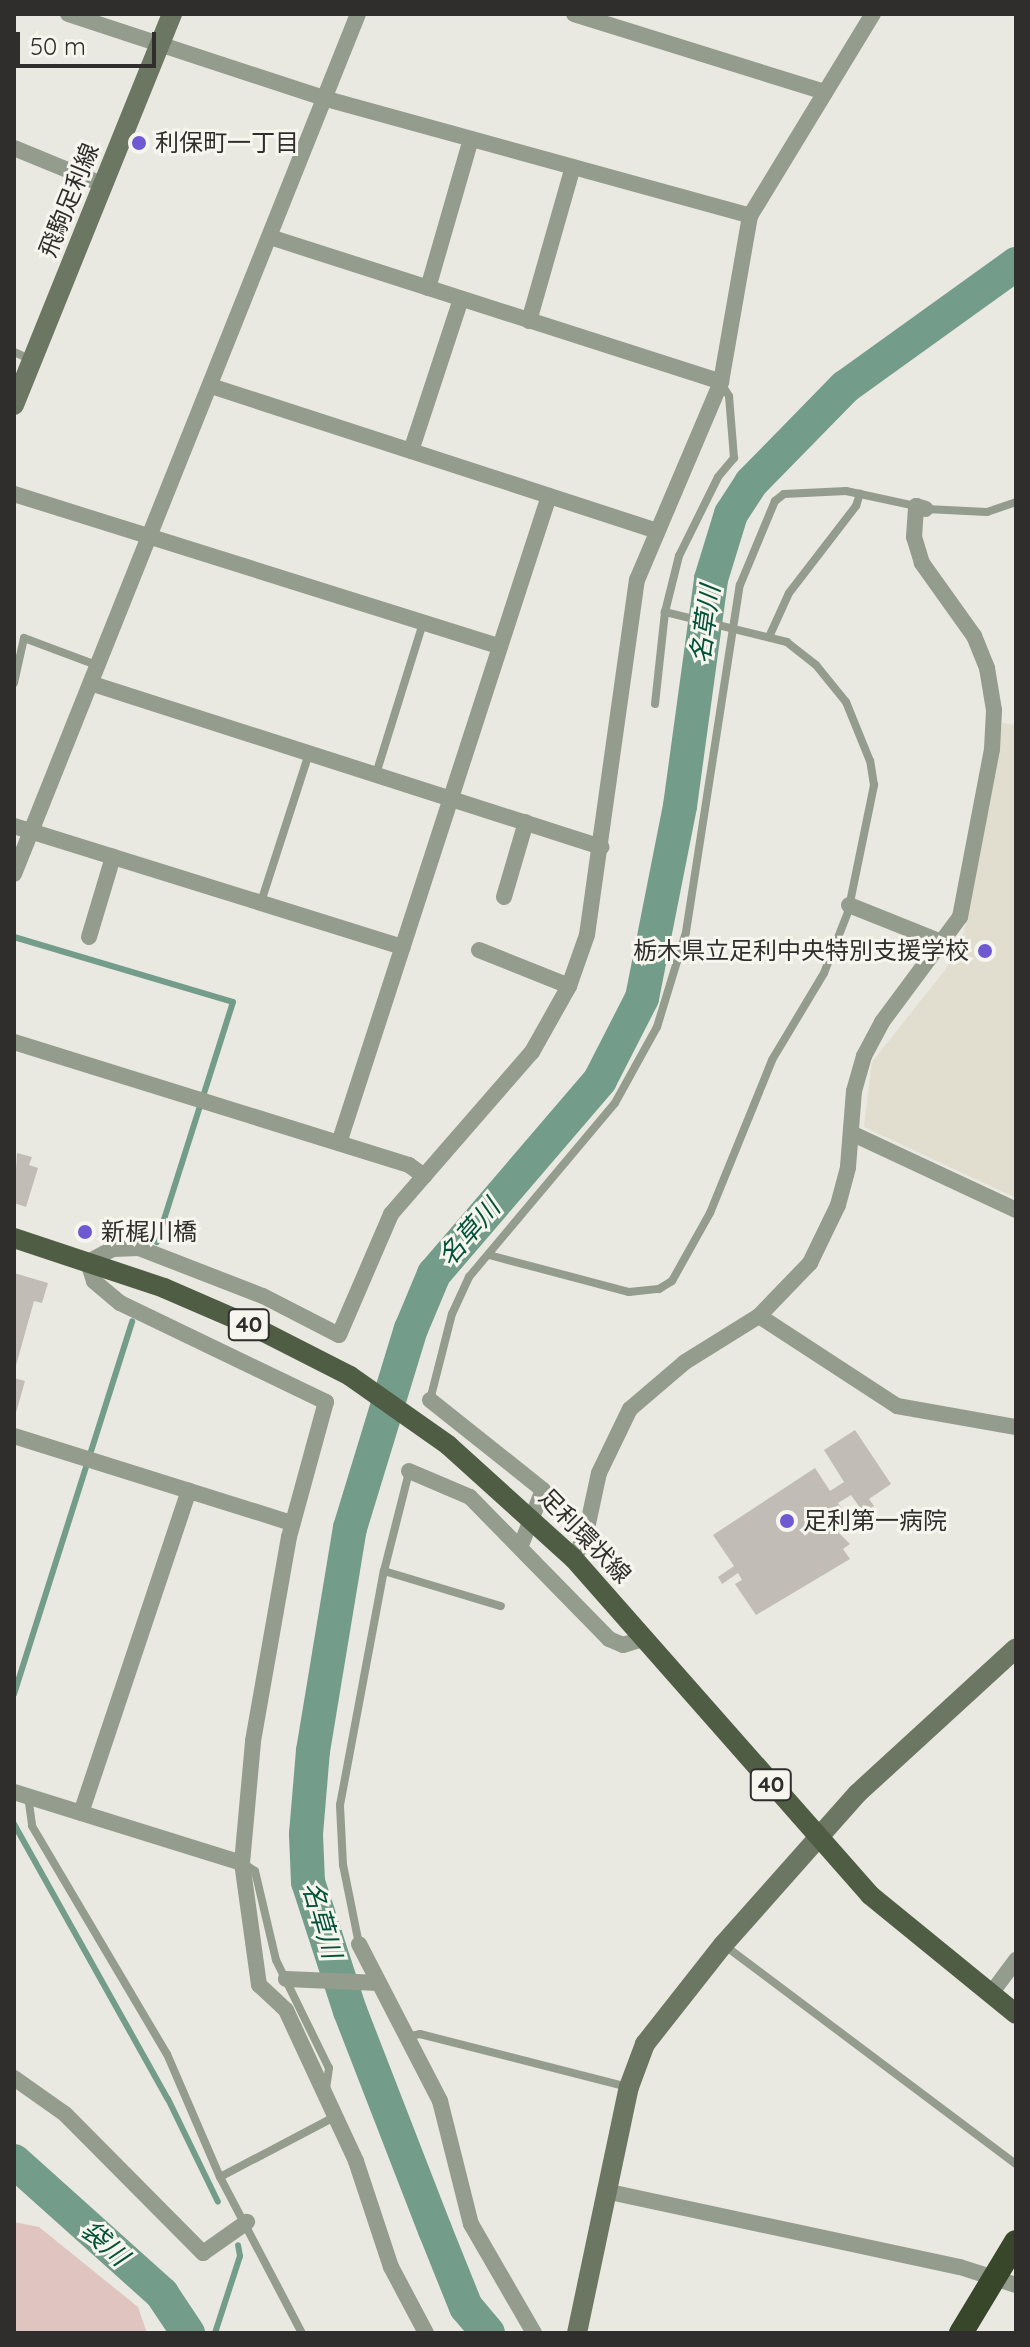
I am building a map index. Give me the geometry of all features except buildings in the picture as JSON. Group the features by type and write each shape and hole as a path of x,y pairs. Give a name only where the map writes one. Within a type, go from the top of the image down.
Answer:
{"highway":[{"path":"961,2333 1016,2242"}],"main road":[{"name":"足利環状線","path":"14,1238 88,1262 252,1326 361,1384 460,1454 549,1532 646,1638 816,1838 870,1895 1016,2014"}],"street":[{"path":"68,14 159,47 323,98 750,216"},
{"name":"飛駒足利線","path":"14,405 23,356 104,185 172,14"},
{"path":"14,874 93,684 358,14"},
{"path":"574,14 825,92"},
{"path":"426,2333 391,2267 336,2116 286,2010 259,1985 242,1863 253,1741 292,1523 326,1402 120,1303 94,1281 88,1262 112,1249 139,1248 263,1296 339,1335 380,1232 424,1176 515,1075 569,986 587,935 637,580 655,530 721,382 750,216 873,14"},
{"path":"428,288 471,139"},
{"path":"14,148 104,185"},
{"path":"529,321 573,167"},
{"path":"270,237 721,382"},
{"path":"411,451 461,299"},
{"path":"211,386 655,530"},
{"path":"14,494 498,646"},
{"path":"339,1143 549,496"},
{"path":"574,1559 586,1533 599,1473 630,1409 685,1362 759,1316 810,1263 838,1205 851,1133 854,1091 864,1056 882,1022 944,943 960,917 992,749 994,710 987,668 974,636 922,563 914,537 921,507"},
{"path":"93,684 601,847"},
{"path":"504,897 526,822"},
{"path":"14,826 403,947"},
{"path":"89,937 113,857"},
{"path":"849,905 944,943"},
{"path":"479,950 569,986"},
{"path":"14,1042 409,1165 424,1176"},
{"path":"851,1133 1016,1210"},
{"path":"759,1316 897,1406 1016,1427"},
{"path":"430,1400 543,1490 521,1545"},
{"path":"14,1436 292,1523"},
{"path":"409,1471 470,1497 521,1545 609,1639 623,1645 646,1638"},
{"path":"81,1813 189,1491"},
{"path":"577,2333 629,2087 657,2025 816,1838 1016,1648"},
{"path":"21,1794 242,1863"},
{"path":"359,1944 373,1984 406,2037 449,2123 471,2224 534,2333"},
{"path":"990,1995 1016,1960"},
{"path":"293,1978 373,1984"},
{"path":"14,2078 65,2114 203,2253 247,2222"},
{"path":"605,2191 960,2267 1016,2285"}],"lane":[{"path":"655,704 665,612 679,556 718,477 734,458 729,396 721,382"},
{"path":"430,1400 457,1303 489,1255 615,1103 657,1027 686,932 733,626 747,560 775,501 784,494 860,494 921,507 987,512 1016,502"},
{"path":"769,637 789,593 856,506 860,494"},
{"path":"489,1255 629,1292 659,1289 672,1281 710,1213 772,1060 824,973 849,905 874,773 852,712 831,681 800,649 733,626 665,612"},
{"path":"376,774 423,622"},
{"path":"14,683 24,638 100,666"},
{"path":"261,902 309,753"},
{"path":"359,1944 343,1865 340,1805 384,1571 409,1471"},
{"path":"384,1571 501,1606"},
{"path":"21,1794 32,1826 167,2054 220,2177 247,2222 302,2333"},
{"path":"242,1863 255,1871 329,2068 325,2093"},
{"path":"723,1945 1016,2164"},
{"path":"406,2037 420,2034 629,2087"},
{"path":"220,2177 336,2116"}],"shaded area":[{"name":"栃木県立足利中央特別支援学校","path":"1002,723 1016,725 1016,1198 864,1127 872,1062 945,970 964,932"},
{"path":"14,2222 39,2227 138,2307 147,2333 14,2333"}],"waterway":[{"name":"名草川","path":"488,2333 466,2307 435,2230 350,2011 308,1882 306,1834 313,1751 350,1528 411,1329 434,1274 600,1080 642,998 680,806 711,579 731,514 751,483 845,387 1016,264"},
{"path":"14,937 233,1002 157,1242"},
{"path":"14,1694 132,1321"},
{"path":"14,1824 168,2099 218,2202"},
{"name":"袋川","path":"14,2161 162,2294 188,2333"},
{"path":"215,2333 240,2256 238,2245"}],"place":[{"name":"利保町一丁目","path":"139,143"},
{"name":"栃木県立足利中央特別支援学校","path":"985,951"},
{"name":"新梶川橋","path":"85,1232"},
{"name":"足利第一病院","path":"787,1521"}]}
